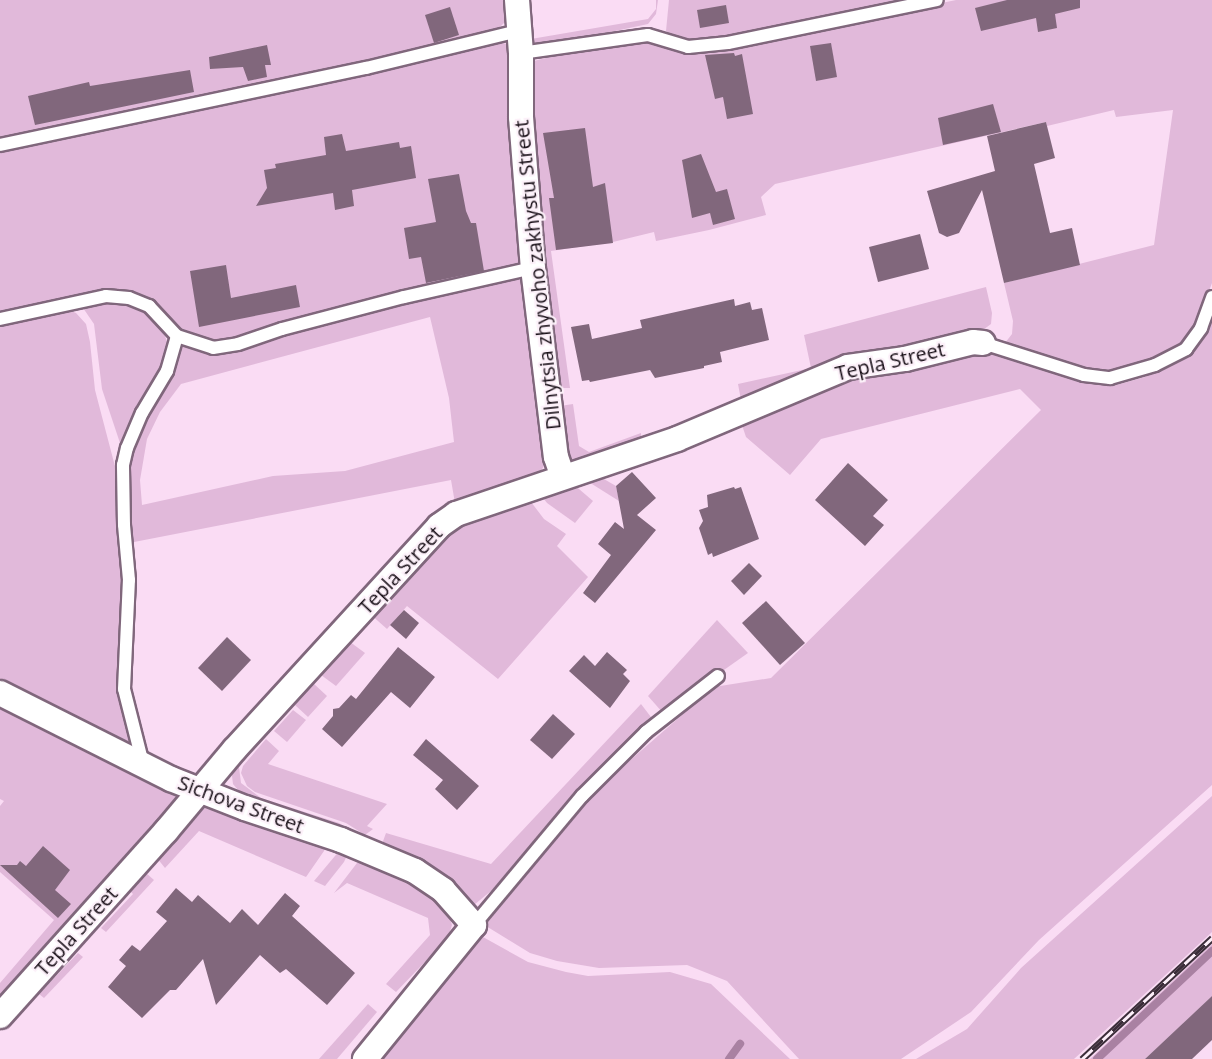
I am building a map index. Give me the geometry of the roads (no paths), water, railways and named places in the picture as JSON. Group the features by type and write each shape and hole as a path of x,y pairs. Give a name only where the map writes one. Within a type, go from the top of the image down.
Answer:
{"street":[{"name":"Dilnytsia zhyvoho zakhystu Street","path":"517,0 521,117 532,268 556,457 562,477"},
{"name":"Tepla Street","path":"0,1016 201,791 234,750 439,526 456,514 677,439 848,367 905,359 973,342 983,343"},
{"name":"Sichova Street","path":"0,693 143,765 201,791 341,840 415,872 443,890 474,925"},
{"path":"365,1059 474,925"}],"lane":[{"path":"0,145 366,68 520,42 648,35 688,47 728,43 937,0"},
{"path":"0,319 106,296 129,298 149,306 177,336 213,348 238,344 282,329 393,300 532,268"},
{"path":"983,343 1084,375 1110,378 1155,365 1186,349 1201,328 1212,297"},
{"path":"143,765 124,689 129,580 124,525 123,465 126,448 142,413 168,371 177,336"},
{"path":"474,925 582,796 646,732 718,676"}],"waterway":[{"path":"1097,1059 1212,951"},
{"path":"729,1059 740,1044"}],"railway":[{"path":"1082,1059 1212,938"}]}
